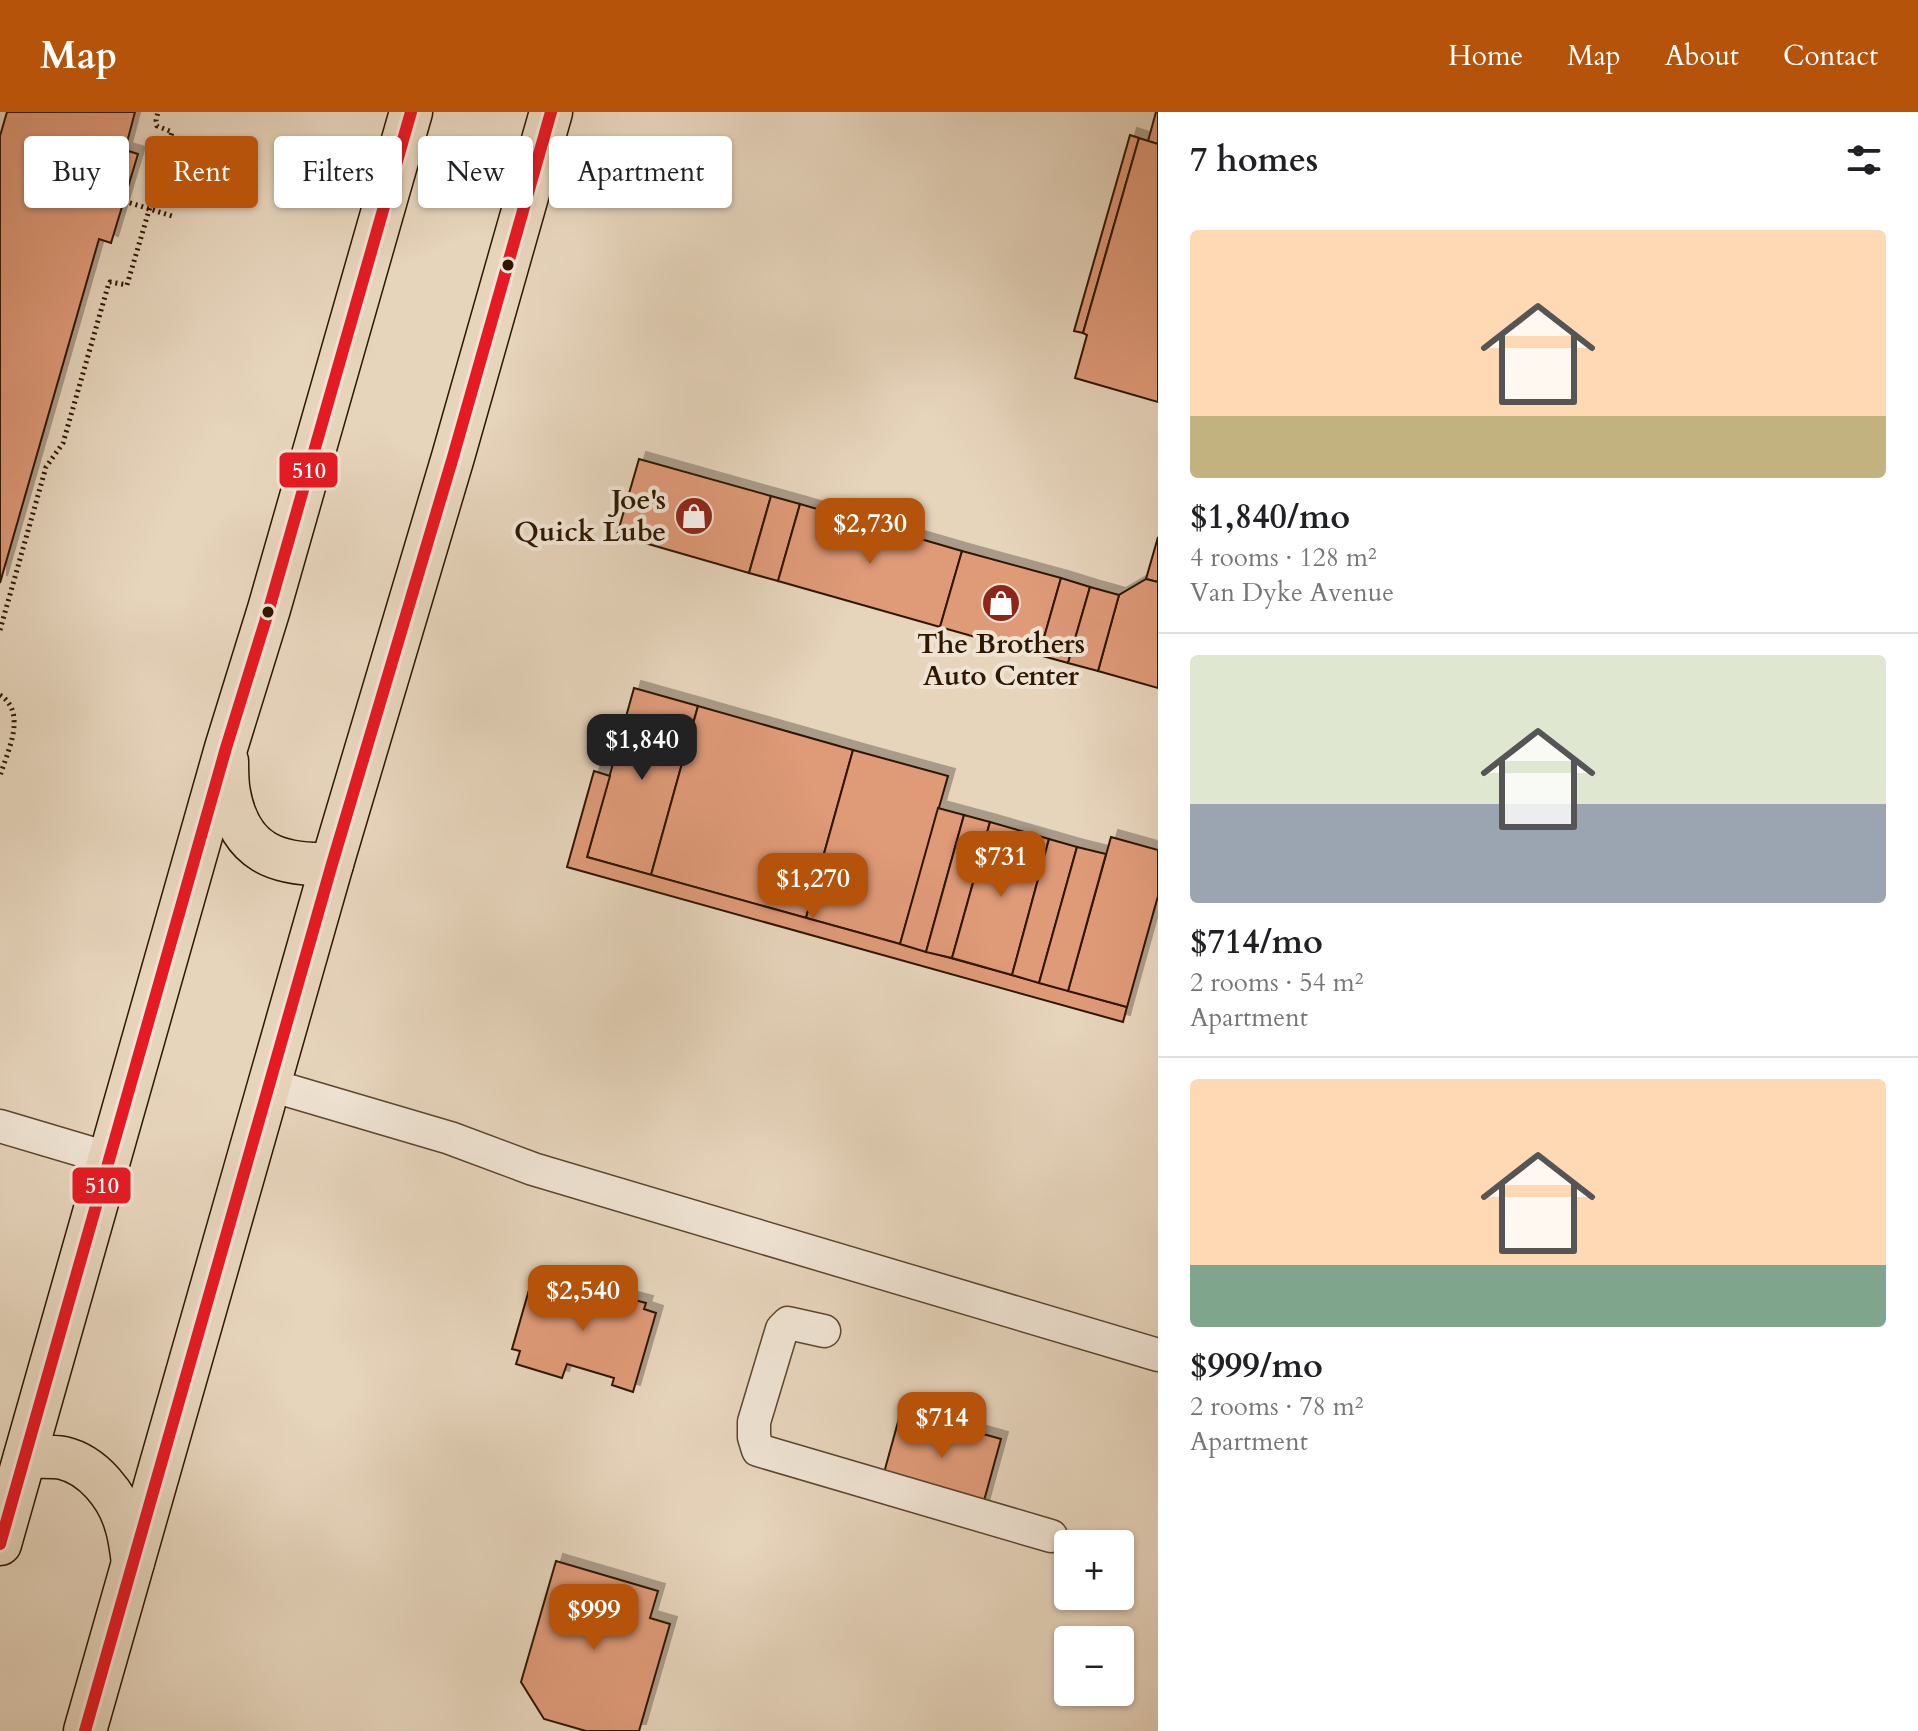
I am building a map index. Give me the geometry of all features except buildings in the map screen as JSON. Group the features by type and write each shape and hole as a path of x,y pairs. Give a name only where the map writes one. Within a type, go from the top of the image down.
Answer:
{"main road":[{"path":"0,1544 411,112"},
{"path":"85,1731 332,864 551,112"},
{"path":"226,748 229,793 237,819 249,840 267,855 286,862 332,864"},
{"path":"25,1457 63,1458 81,1465 100,1480 115,1499 126,1524 133,1564"}],"lane":[{"path":"270,1085 450,1138 547,1173 1158,1355"},
{"path":"0,1126 111,1159"},
{"path":"824,1331 788,1323 782,1329 754,1422 758,1450 1051,1536"}],"path":[{"path":"0,630 46,467 63,443 108,286 110,282 127,285 172,132 157,126 158,112"},
{"path":"129,203 175,217"},
{"path":"0,695 7,700 15,718 0,776"}],"transit line":[{"name":"510","path":"0,1544 411,112"},
{"name":"510","path":"85,1731 332,864 551,112"}],"place":[{"name":"Joe's Quick Lube","path":"694,516"},
{"name":"The Brothers Auto Center","path":"1001,603"}]}
